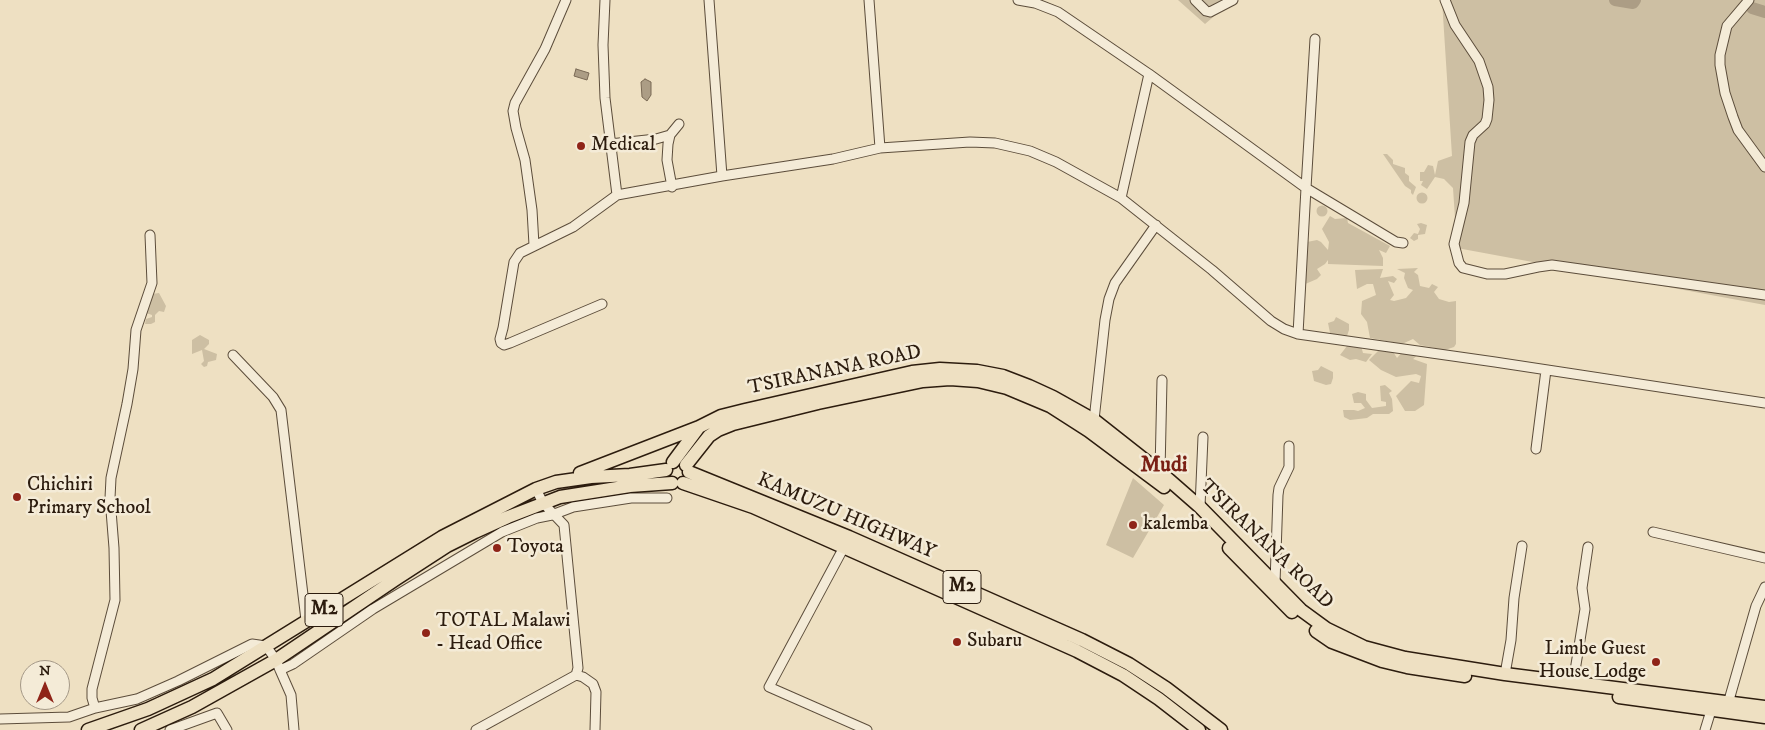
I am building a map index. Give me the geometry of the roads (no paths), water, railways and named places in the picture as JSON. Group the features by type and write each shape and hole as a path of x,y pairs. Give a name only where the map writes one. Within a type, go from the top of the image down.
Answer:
{"highway":[{"name":"TSIRANANA ROAD","path":"670,466 699,428 721,416 912,372 940,368 976,371 1003,376 1053,397 1160,472 1200,507 1301,610 1328,629 1364,646 1405,658 1712,705"},
{"name":"TSIRANANA ROAD","path":"688,468 709,436 718,430 734,424 923,380 950,378 978,381 1007,388 1092,426 1198,516 1300,620 1332,642 1367,656 1408,667 1503,682 1727,707 1765,717"},
{"path":"556,482 699,428"},
{"name":"M2","path":"88,730 148,708 213,679 442,537 536,489 556,482 591,477 630,475 680,462 688,468"},
{"path":"670,466 667,477 678,483 689,476 688,468"},
{"name":"KAMUZU HIGHWAY","path":"688,468 1082,640 1129,664 1151,678 1220,730"},
{"name":"KAMUZU HIGHWAY","path":"141,730 278,665 396,578 447,546 508,517 560,498 630,486 678,483 719,494 753,507 844,546 1084,655 1130,680 1159,699 1199,730"},
{"name":"TSIRANANA ROAD","path":"1727,707 1765,707"}],"street":[{"path":"534,245 532,210 525,160 513,111 515,103 545,49 566,0"},
{"path":"605,0 603,45 605,98 617,195"},
{"path":"710,0 722,176"},
{"path":"868,0 880,148"},
{"path":"1018,0 1035,3 1058,12 1149,74 1306,188 1396,242 1403,243"},
{"path":"1195,0 1206,11 1210,12 1233,0"},
{"path":"1445,0 1455,25 1479,61 1488,87 1487,120 1473,135 1470,142 1464,203 1454,244 1459,263 1463,268 1487,274 1505,274 1538,266 1552,266 1765,295"},
{"path":"1749,0 1727,26 1720,55 1720,64 1725,93 1738,130 1765,167"},
{"path":"1298,334 1315,39"},
{"path":"1121,198 1149,74"},
{"path":"672,186 667,152 670,135 679,124"},
{"path":"610,144 656,139 670,135"},
{"path":"602,304 510,343 501,343 500,339 514,262 520,253 573,227 617,195 833,159 880,148 970,142 1014,147 1056,162 1121,198 1212,270 1271,321 1284,329 1298,334 1765,403"},
{"path":"1092,426 1109,299 1116,284 1156,225"},
{"path":"96,708 92,698 92,689 115,600 115,564 110,498 111,478 114,456 127,404 133,368 136,330 152,283 150,235"},
{"path":"233,355 273,397 281,410 306,620"},
{"path":"1536,449 1546,370"},
{"path":"1160,472 1162,380"},
{"path":"1200,507 1204,437"},
{"path":"1275,583 1278,495 1289,467 1289,446"},
{"path":"536,489 542,503 564,525 578,662 576,675"},
{"path":"278,665 293,664 373,609 502,532 537,518 552,515 573,507 631,498 667,498"},
{"path":"1653,532 1765,558"},
{"path":"844,546 769,687 867,730"},
{"path":"1505,674 1509,657 1514,598 1522,546"},
{"path":"1574,683 1585,609 1582,588 1588,546"},
{"path":"1727,707 1756,606 1765,587"},
{"path":"0,719 69,717 96,708 138,699 252,644 266,646 278,665 291,696 294,730"},
{"path":"476,730 576,675 583,677 593,684 596,692 595,730"},
{"path":"1705,730 1712,705"},
{"path":"170,730 217,713 226,730"}],"waterway":[{"name":"Mudi","path":"1615,0 1633,3 1635,0"},
{"name":"Mudi","path":"1752,8 1765,12"}],"place":[{"name":"Medical","path":"581,146"},
{"name":"Chichiri Primary School","path":"17,497"},
{"name":"kalemba","path":"1133,525"},
{"name":"Toyota","path":"497,548"},
{"name":"TOTAL Malawi - Head Office","path":"426,633"},
{"name":"Subaru","path":"957,642"},
{"name":"Limbe Guest House Lodge","path":"1656,662"}],"district":[{"name":"Mudi","path":"1164,466"}]}
